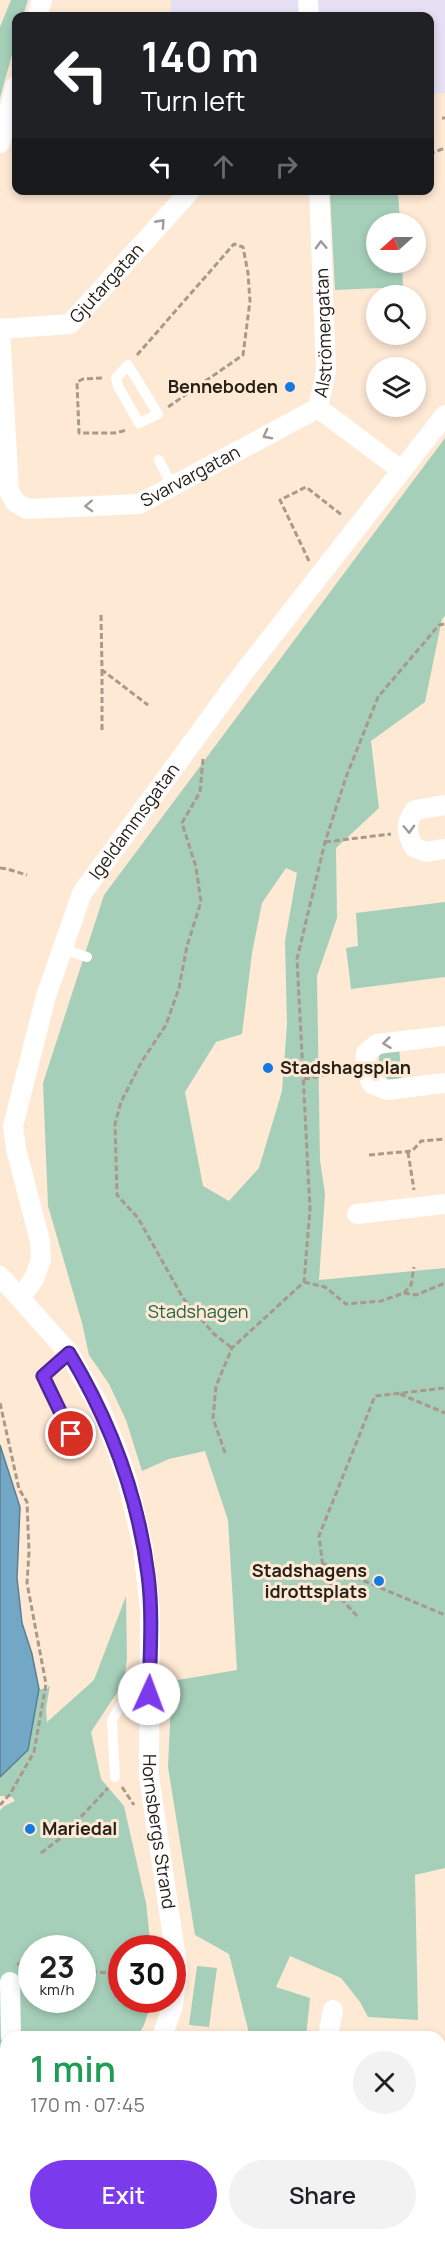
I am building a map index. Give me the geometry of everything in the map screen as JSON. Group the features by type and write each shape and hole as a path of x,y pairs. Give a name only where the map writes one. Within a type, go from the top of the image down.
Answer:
{"street":[{"path":"0,143 12,100"},
{"name":"Gjutargatan","path":"0,329 70,324 186,195"},
{"name":"Alströmergatan","path":"319,195 326,371 318,408 401,470"},
{"name":"Svarvargatan","path":"0,329 9,491 15,502 27,509 139,504 318,408"},
{"name":"Igeldammsgatan","path":"20,1298 34,1279 40,1260 40,1241 16,1149 13,1126 46,996 82,893 244,672 445,415"},
{"path":"445,805 415,810 407,822 414,847 420,850 445,849"},
{"path":"445,1036 376,1044 366,1053 364,1069 372,1084 387,1090 445,1083"},
{"path":"357,1214 445,1204"},
{"name":"Hornsbergs Strand","path":"0,1276 69,1353 99,1406 116,1448 135,1512 148,1576 150,1611 149,1776 178,1972 173,2005 164,2031"},
{"path":"10,1982 11,2031"},
{"path":"329,2031 333,2010"}],"lane":[{"path":"128,365 158,414 139,423 118,387 116,378 128,365"},
{"path":"159,460 170,487"},
{"path":"63,949 87,957"},
{"path":"69,1353 43,1376 71,1434"},
{"path":"115,1777 112,1720 129,1693 149,1694"}],"path":[{"path":"128,365 234,244 243,247 250,301 243,355 158,414"},
{"path":"116,378 83,379 77,382 79,433 115,433 139,423"},
{"path":"311,565 280,500 306,487 347,519"},
{"path":"101,615 102,730"},
{"path":"225,1453 213,1418 216,1386 232,1348 304,1282 310,1209 297,959 325,842 346,777 378,697 439,625 445,624"},
{"path":"102,670 148,705"},
{"path":"203,752 200,792 182,823 196,867 201,902 187,946 179,988 166,1025 142,1061 121,1102 115,1124 117,1196 138,1218 183,1298 214,1334 232,1348"},
{"path":"325,842 408,831"},
{"path":"0,868 27,875"},
{"path":"304,1079 364,1069"},
{"path":"369,1155 412,1151 421,1141 445,1139"},
{"path":"408,1151 413,1181"},
{"path":"404,1293 411,1285 414,1267"},
{"path":"304,1282 325,1287 346,1304 381,1301 404,1293 416,1295 445,1283"},
{"path":"357,1616 335,1592 322,1563 319,1536 375,1396 445,1388"},
{"path":"400,1394 445,1413"},
{"path":"0,1403 2,1422 19,1490 27,1502 29,1552 27,1583 46,1684 34,1752 10,1794 0,1805"},
{"path":"322,1563 445,1615"},
{"path":"41,1853 62,1837 106,1792 115,1777 134,1805"}],"shaded area":[{"path":"171,0 445,0 445,93 434,94 434,12 171,12"}],"green space":[{"path":"11,0 28,0 24,12 12,12 12,54 0,98 0,27"},
{"path":"330,195 398,195 399,213 366,213 366,273 402,273 403,285 366,285 366,289 335,290"},
{"name":"Stadshagen","path":"445,438 445,616 442,619 425,702 371,741 379,808 336,848 337,918 317,976 320,1160 325,1194 319,1280 445,1268 445,1868 415,1875 418,2020 368,2017 360,2002 341,1978 290,1956 276,1987 310,1998 307,2031 248,2031 229,1954 195,1935 168,1767 172,1681 237,1670 228,1520 205,1451 169,1459 142,1471 126,1420 109,1384 89,1355 48,1206 43,1083 104,895","holes":["286,868 297,873 285,941 287,1024 282,1091 259,1168 229,1201 203,1186 185,1092 216,1042 242,1034 252,953 262,903"]},
{"path":"445,902 445,977 351,989 346,948 358,946 356,913"},
{"path":"399,1047 402,1079 389,1080 379,1072 379,1056 383,1052"},
{"path":"126,1596 127,1658 124,1682 91,1732 101,1779 124,1806 146,1903 150,1935 108,1935 108,2013 148,2013 140,2031 0,2031 0,1810 15,1801 12,1797 0,1796 0,1777 28,1750 39,1689 47,1689 50,1685 46,1709 47,1722 94,1680"},
{"path":"197,1966 217,1968 209,2027 189,2025"}],"water":[{"path":"0,1445 20,1507 17,1578 22,1623 32,1654 39,1689 28,1750 0,1777"}],"place":[{"name":"Benneboden","path":"290,387"},
{"name":"Stadshagsplan","path":"268,1068"},
{"name":"Stadshagens idrottsplats","path":"379,1581"},
{"name":"Mariedal","path":"30,1829"}],"route":[{"path":"71,1434 43,1376 69,1353 99,1406 128,1483 135,1512 148,1576 149,1694"}]}
